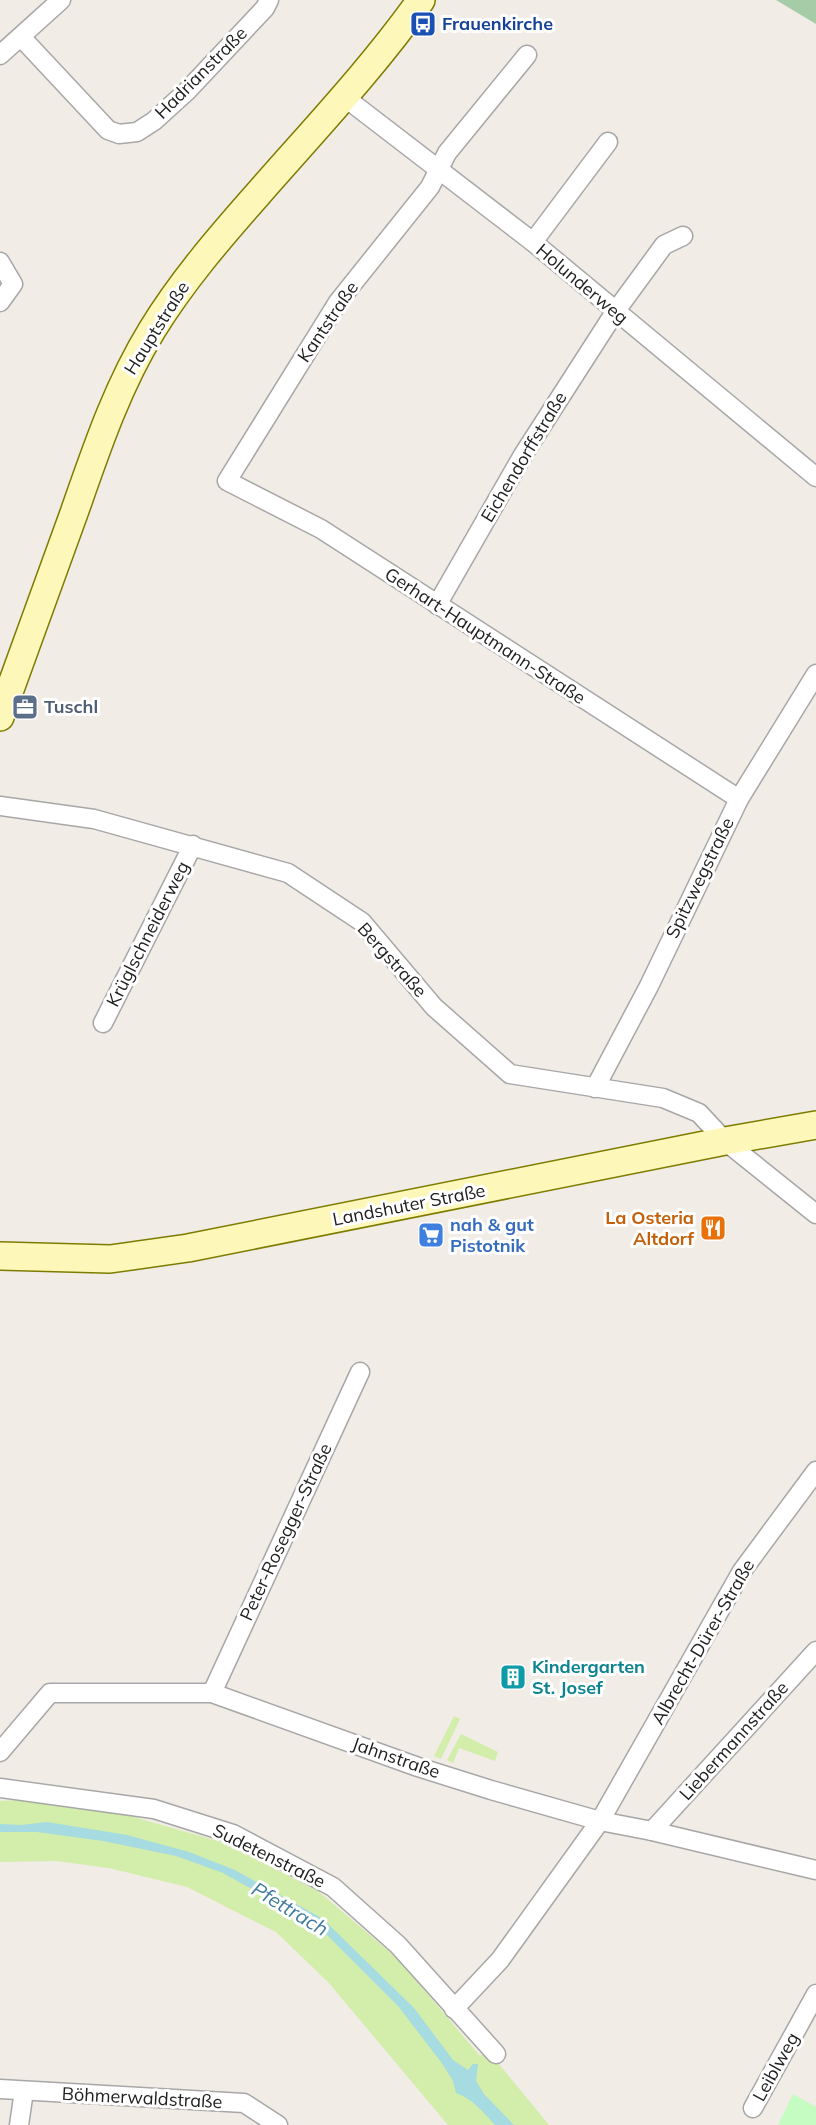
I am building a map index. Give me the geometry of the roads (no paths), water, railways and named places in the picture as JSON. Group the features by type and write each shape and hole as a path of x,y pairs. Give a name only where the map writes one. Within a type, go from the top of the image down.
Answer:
{"street":[{"path":"0,55 61,0"},
{"name":"Hadrianstraße","path":"21,37 108,130 119,134 136,132 154,121 187,91 265,8 269,0"},
{"name":"Hauptstraße","path":"0,717 103,428 130,368 152,329 198,265 344,96 421,0"},
{"name":"Kantstraße","path":"227,481 338,302 430,188 447,153 527,55"},
{"name":"Holunderweg","path":"344,96 533,242 816,477"},
{"path":"533,242 608,142"},
{"name":"Eichendorffstraße","path":"436,605 523,455 615,312 664,245 683,236"},
{"path":"0,262 13,284 0,302"},
{"name":"Gerhart-Hauptmann-Straße","path":"227,481 321,529 739,799"},
{"name":"Spitzwegstraße","path":"595,1088 649,986 739,799 816,674"},
{"name":"Bergstraße","path":"0,806 94,819 288,873 362,922 434,1007 510,1074 663,1098 699,1113 725,1141 816,1214"},
{"name":"Krüglschneiderweg","path":"103,1023 193,846"},
{"name":"Landshuter Straße","path":"0,1256 110,1258 188,1248 816,1125"},
{"name":"Peter-Rosegger-Straße","path":"212,1693 360,1372"},
{"name":"Albrecht-Dürer-Straße","path":"600,1821 742,1571 816,1471"},
{"name":"Liebermannstraße","path":"652,1831 816,1651"},
{"name":"Jahnstraße","path":"0,1752 50,1693 212,1693 418,1767 491,1790 600,1821 816,1870"},
{"name":"Sudetenstraße","path":"0,1788 154,1809 233,1834 333,1887 398,1945 496,2054"},
{"path":"454,2009 500,1960 600,1821"},
{"name":"Leiblweg","path":"753,2108 816,1995"},
{"name":"Böhmerwaldstraße","path":"0,2090 244,2103 278,2125"},
{"path":"20,2125 24,2091"}],"water":[{"name":"Pfettrach","path":"47,1822 127,1835 189,1852 235,1870 323,1919 414,2008 453,2060 468,2070 473,2064 478,2064 476,2081 484,2094 514,2125 495,2125 473,2102 456,2093 453,2081 441,2062 398,2006 322,1930 223,1873 176,1856 103,1841 37,1832 0,1832 0,1824 21,1825"}],"place":[{"name":"Frauenkirche","path":"423,24"},
{"name":"Tuschl","path":"25,707"},
{"name":"La Osteria Altdorf","path":"713,1228"},
{"name":"nah & gut Pistotnik","path":"431,1235"},
{"name":"Kindergarten St. Josef","path":"513,1677"}]}
